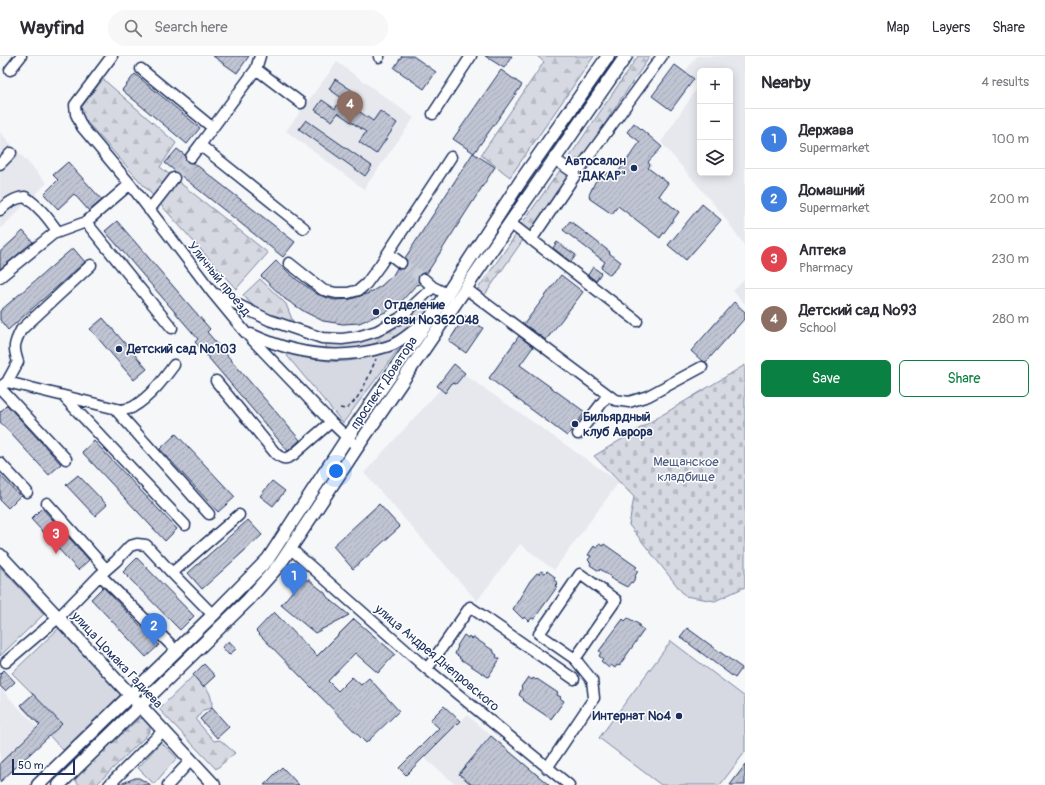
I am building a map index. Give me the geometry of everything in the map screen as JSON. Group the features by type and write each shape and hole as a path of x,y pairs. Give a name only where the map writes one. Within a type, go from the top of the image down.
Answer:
{"main road":[{"name":"проспект Доватора","path":"38,785 213,615 268,559 347,438 447,294 520,182 608,56"},
{"name":"проспект Доватора","path":"65,783 140,705 248,600 280,564 465,288 626,56"},
{"name":"улица Цомака Гадиева","path":"0,555 214,785"}],"street":[{"path":"10,70 21,56"},
{"name":"Уличный проезд","path":"112,56 76,105 76,114 82,127 130,184 212,292 245,332 331,422 347,438 358,446"},
{"path":"191,157 256,70 260,56"},
{"path":"433,114 472,56"},
{"path":"531,240 576,174 662,56"},
{"path":"141,69 214,128"},
{"path":"256,70 301,103"},
{"path":"200,145 304,228"},
{"path":"0,164 11,153"},
{"path":"289,263 324,290 336,293 348,293 359,290 366,284 388,253 451,158"},
{"path":"554,158 576,174"},
{"path":"149,210 174,178"},
{"path":"0,277 53,234 86,222 130,184"},
{"path":"0,210 16,198 25,197 35,203 47,216 58,232"},
{"path":"86,222 172,328"},
{"path":"510,223 637,321"},
{"path":"388,253 401,263"},
{"path":"2,385 18,362 14,351 14,343 21,330 91,265"},
{"path":"424,279 433,287 447,294"},
{"path":"212,292 269,320 322,338 342,338 357,337 377,331 400,318 433,287"},
{"path":"465,288 614,400 630,402 648,396 702,367"},
{"path":"245,332 270,343 289,349 325,355 370,352 394,344 411,333 436,310"},
{"path":"2,385 63,396 121,410 132,408 137,404 162,382 174,365"},
{"path":"216,381 276,454 282,459 287,459 293,455 331,422"},
{"path":"2,385 66,459"},
{"path":"578,434 608,395"},
{"path":"63,396 185,525"},
{"path":"115,409 209,514"},
{"path":"0,463 27,492"},
{"path":"47,503 103,572 170,644"},
{"path":"172,573 238,515"},
{"path":"6,662 58,618 130,546 141,544 146,546 213,615"},
{"name":"улица Андрея Днепровского","path":"291,549 427,669 568,785"},
{"path":"547,768 594,698 592,680 575,659 539,634 580,574 616,600 575,659"},
{"path":"427,669 470,607 574,679"},
{"path":"109,785 164,730"},
{"path":"168,785 191,760"}],"path":[{"path":"340,408 346,410 360,395 376,357"}],"shaded area":[{"path":"697,56 745,56 745,246 722,214 661,142 697,88 697,176 733,176 733,68 697,68 697,80 685,72"},
{"path":"337,62 414,118 364,189 286,131"},
{"path":"0,132 47,183 0,229"},
{"path":"745,279 745,304 733,291"},
{"path":"458,370 619,482 554,570 520,544 477,601 364,473"},
{"path":"0,688 41,731 0,773"},
{"path":"467,715 550,785 456,785 424,758"}],"green space":[{"path":"537,56 594,56 510,177 481,155 544,62"},
{"path":"638,56 650,56 575,168 566,162"},
{"path":"103,79 176,143 160,167 268,253 236,289 78,112"},
{"path":"561,169 569,175 529,233 520,226"},
{"path":"518,232 525,237 484,296 477,290"},
{"path":"260,279 286,304 297,332 274,329 243,295"},
{"path":"424,301 432,308 414,326 400,337 384,345 370,348 326,351 326,342 357,341 370,338 391,329"},
{"path":"403,343 343,423 283,351 338,362 357,360 385,351"},
{"name":"Мещанское кладбище","path":"745,365 745,587 715,601 685,596 629,525 634,497 594,456"},
{"path":"0,567 44,614 0,656"},
{"path":"59,628 122,693 63,750 22,707 34,695 12,673"},
{"name":"Интернат №4","path":"671,641 745,697 745,752 720,785 661,785 599,738"},
{"path":"194,675 205,686 212,702 212,708 203,710 196,720 214,741 220,740 235,753 216,769 159,709"},
{"path":"144,718 150,725 150,731 146,736 96,785 79,785 75,780 78,774 138,719"},
{"path":"161,742 177,758 154,784 138,768"}],"building":[{"path":"213,56 249,56 237,73"},
{"path":"402,56 413,56 436,72 424,89 394,68"},
{"path":"485,56 512,56 504,68"},
{"path":"675,65 694,79 671,110 652,96"},
{"path":"501,70 522,85 474,153 453,139"},
{"path":"135,74 200,128 187,144 122,90"},
{"path":"335,79 353,91 346,101 329,89"},
{"path":"341,99 373,121 380,111 397,123 376,154 359,142 366,132 338,113 332,121 315,110 322,100 335,109"},
{"path":"306,120 372,166 365,176 299,129"},
{"path":"634,123 662,147 648,162 650,165 648,168 668,183 659,196 679,212 660,238 618,206 612,214 590,199 589,195 595,182 605,174 611,172 616,175 640,142 627,132"},
{"path":"177,149 185,155 187,162 194,163 295,242 283,257 165,163"},
{"path":"473,153 495,167 427,273 422,273 419,275 418,281 420,284 417,284 400,303 388,311 359,323 343,324 323,321 305,312 285,299 261,276 276,261 296,279 317,294 334,300 351,299 369,293 381,286 393,275 397,268 403,269 406,267 407,261 405,258"},
{"path":"68,162 102,200 89,211 74,194 58,209 44,194 58,180 53,175"},
{"path":"702,204 721,220 686,260 668,245"},
{"path":"117,221 210,329 207,332 300,440 288,451 195,342 198,339 105,231"},
{"path":"570,221 621,262 610,275 601,268 605,262 563,230"},
{"path":"23,231 33,242 0,269 0,252"},
{"path":"557,242 576,255 571,262 553,248"},
{"path":"73,248 85,262 8,330 0,320 0,311"},
{"path":"593,267 601,273 596,281 588,275"},
{"path":"561,275 583,292 546,340 524,324"},
{"path":"734,302 745,312 745,318 706,362 702,361 691,351"},
{"path":"465,316 483,328 466,353 449,341"},
{"name":"Детский сад №103","path":"103,318 147,369 134,380 90,329"},
{"path":"519,336 533,347 520,365 585,412 567,436 489,378"},
{"path":"454,364 465,373 456,384 452,383 445,393 437,386"},
{"path":"7,405 61,464 49,475 0,422 0,412"},
{"path":"176,434 235,497 218,512 160,449"},
{"path":"94,441 177,529 165,541 82,452"},
{"path":"0,475 20,496 8,508 0,500"},
{"path":"78,475 107,505 95,516 66,485"},
{"path":"272,481 285,491 273,506 260,496"},
{"path":"379,504 400,527 353,569 333,546"},
{"path":"42,508 89,560 78,570 31,519"},
{"path":"248,520 262,535 202,589 188,573"},
{"path":"599,544 603,546 604,544 637,567 635,569 638,571 635,576 636,577 627,587 610,578 611,577 600,569 599,571 590,565 591,563 588,560 591,556 588,555 594,546 596,548"},
{"path":"137,558 194,616 180,630 123,572"},
{"path":"541,571 545,573 547,571 555,577 554,580 558,583 555,586 557,587 534,619 532,618 529,621 524,617 523,619 513,609 530,581 537,573 539,574"},
{"path":"303,580 309,580 349,615 315,633 281,605"},
{"path":"103,587 159,645 146,657 91,599"},
{"path":"274,612 317,656 354,619 395,654 378,673 355,653 328,681 338,691 352,677 361,685 369,678 399,711 366,743 256,631"},
{"path":"628,618 640,625 638,626 644,630 619,666 617,665 615,668 611,665 609,668 601,661 603,659 599,656 601,652 599,651 623,619 625,621"},
{"path":"687,628 742,668 735,678 680,637"},
{"path":"464,635 468,638 469,636 472,639 473,637 494,651 497,655 496,657 500,659 488,677 455,654 457,646"},
{"path":"229,641 236,649 229,655 222,647"},
{"path":"204,664 215,676 203,687 193,675"},
{"path":"4,670 15,682 5,691 0,686 0,674"},
{"path":"528,677 532,680 533,678 536,680 537,679 558,693 557,695 564,701 551,719 523,700 524,699 519,695 522,688 521,687"},
{"path":"33,694 62,724 0,782 0,763 40,725 21,705"},
{"path":"444,706 460,721 406,775 399,768 439,728 430,720"},
{"path":"212,708 229,727 217,738 200,719"},
{"path":"491,736 549,785 472,785 459,774"},
{"path":"745,765 745,785 730,785"},
{"path":"282,767 299,785 264,785"},
{"path":"135,778 139,778 151,785 118,785"}],"tunnel":[{"path":"174,178 191,157"},
{"path":"401,263 424,279"}],"place":[{"name":"Детский сад №93","path":"350,124"},
{"name":"Автосалон \"ДАКАР\"","path":"634,168"},
{"name":"Отделение связи №362048","path":"376,312"},
{"name":"Детский сад №103","path":"119,349"},
{"name":"Бильярдный клуб Аврора","path":"575,424"},
{"name":"Аптека","path":"56,554"},
{"name":"Держава","path":"294,596"},
{"name":"Домашний","path":"154,646"},
{"name":"Интернат №4","path":"679,716"}]}
